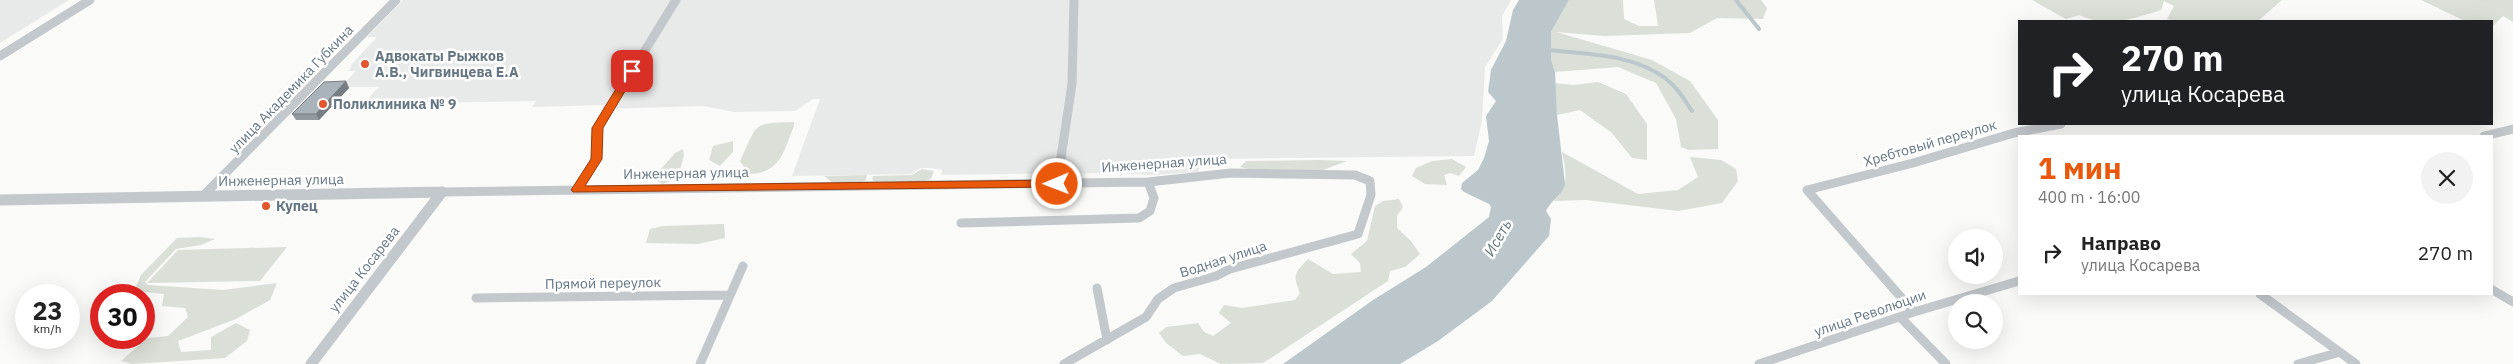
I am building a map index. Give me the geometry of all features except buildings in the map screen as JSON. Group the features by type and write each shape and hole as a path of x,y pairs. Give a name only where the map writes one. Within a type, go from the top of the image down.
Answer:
{"street":[{"path":"0,56 90,0"},
{"name":"улица Академика Губкина","path":"203,196 396,0"},
{"path":"577,190 596,159 598,128 676,0"},
{"path":"1057,184 1072,84 1074,0"},
{"name":"Хребтовый переулок","path":"1914,312 1807,190 1913,163 2014,133 2057,125"},
{"path":"2036,129 2045,135"},
{"path":"2488,135 2513,129"},
{"name":"Инженерная улица","path":"0,200 1057,184 1148,182 1231,173 1355,175 1370,181"},
{"name":"Водная улица","path":"1064,364 1146,317 1158,298 1174,288 1216,276 1230,269 1358,234 1372,195 1370,181"},
{"path":"961,223 1139,218 1150,211 1154,198 1148,182"},
{"name":"улица Косарева","path":"310,364 442,192"},
{"path":"700,364 743,266"},
{"name":"улица Революции","path":"1759,364 1901,318 1914,312 2018,281"},
{"path":"1097,288 1107,340"},
{"path":"2493,290 2513,302"},
{"name":"Прямой переулок","path":"476,298 730,295"},
{"path":"2261,295 2356,364"},
{"path":"1901,318 1946,364"},
{"path":"2298,364 2340,352"}],"shaded area":[{"path":"0,0 69,0 0,43"},
{"path":"403,0 1511,0 1502,16 1503,39 1485,67 1482,121 1474,156 1202,159 1198,172 1153,175 1108,173 941,175 942,170 920,168 912,174 792,176 820,99 813,99 795,111 734,112 703,106 601,109 604,105 532,107 536,101 363,104 379,87 341,87 356,71 348,71 352,67 350,66 377,37 367,37"},
{"path":"1569,0 1623,0 1624,19 1639,26 1658,26 1654,0 1761,0 1767,8 1763,19 1717,18 1690,33 1604,36 1556,32 1652,60 1690,81 1718,120 1718,149 1689,150 1681,147 1676,119 1656,83 1618,67 1555,72 1551,59 1551,32"},
{"path":"2032,0 2282,0 2259,20 2170,20 2167,19 2174,6 2164,1 2161,10 2125,20 2095,20 2079,15 2066,19"},
{"path":"2421,0 2513,0 2513,22 2503,16 2493,26 2493,20 2463,20"},
{"path":"1598,82 1626,94 1647,124 1647,160 1632,158 1612,133 1580,110 1557,115 1554,83 1574,85"},
{"path":"794,122 783,152 774,165 760,173 749,174 740,161 757,128 770,123"},
{"path":"733,141 733,152 720,166 709,160 713,146"},
{"path":"683,149 684,155 678,178 662,184 653,178 675,153"},
{"path":"1562,152 1638,194 1678,190 1698,177 1690,157 1721,160 1736,169 1738,181 1722,203 1678,211 1586,200 1554,201 1565,184"},
{"path":"1452,159 1466,167 1459,176 1450,173 1444,175 1447,185 1425,184 1412,176 1416,168 1432,161"},
{"path":"1246,161 1347,161 1323,170 1253,170 1240,167"},
{"path":"922,169 934,171 931,179 925,181 875,182 872,179 873,176 912,175"},
{"path":"867,175 866,180 862,182 833,183 824,176"},
{"path":"1399,199 1403,207 1397,216 1397,228 1411,241 1420,254 1405,267 1390,271 1388,281 1263,363 1221,364 1200,354 1183,356 1166,343 1159,333 1166,327 1198,323 1204,332 1213,336 1231,323 1219,313 1224,305 1242,308 1295,300 1300,293 1296,282 1296,274 1308,259 1333,274 1361,272 1360,263 1351,254 1367,241 1375,206 1383,201"},
{"path":"724,224 725,238 698,244 646,243 650,229 663,226"},
{"path":"200,237 215,239 201,245 176,249 145,282 147,284 137,284 141,275 177,238"},
{"path":"287,247 260,281 147,283 178,250"},
{"path":"277,283 270,300 236,319 178,341 181,352 211,350 211,337 236,323 250,330 247,341 225,358 132,364 121,361 135,349 155,349 155,337 168,336 188,317 185,308 162,306 164,294 155,293 155,285 223,290"}],"water":[{"name":"Исеть","path":"1519,0 1569,0 1551,32 1551,59 1555,72 1557,115 1565,184 1546,211 1551,219 1549,236 1492,301 1438,341 1400,364 1283,364 1373,300 1426,267 1489,217 1491,207 1489,204 1461,189 1462,183 1478,170 1484,158 1489,141 1486,116 1496,101 1488,92 1491,70 1506,41 1513,10"}],"waterway":[{"path":"1736,0 1759,29"},
{"path":"1548,50 1609,56 1639,64 1665,78 1680,93 1692,111"}],"place":[{"name":"Адвокаты Рыжков А.В., Чигвинцева Е.А","path":"365,64"},
{"name":"Поликлиника № 9","path":"323,104"},
{"name":"Купец","path":"266,206"}],"route":[{"path":"632,71 598,128 596,159 577,190 1057,184"}]}
